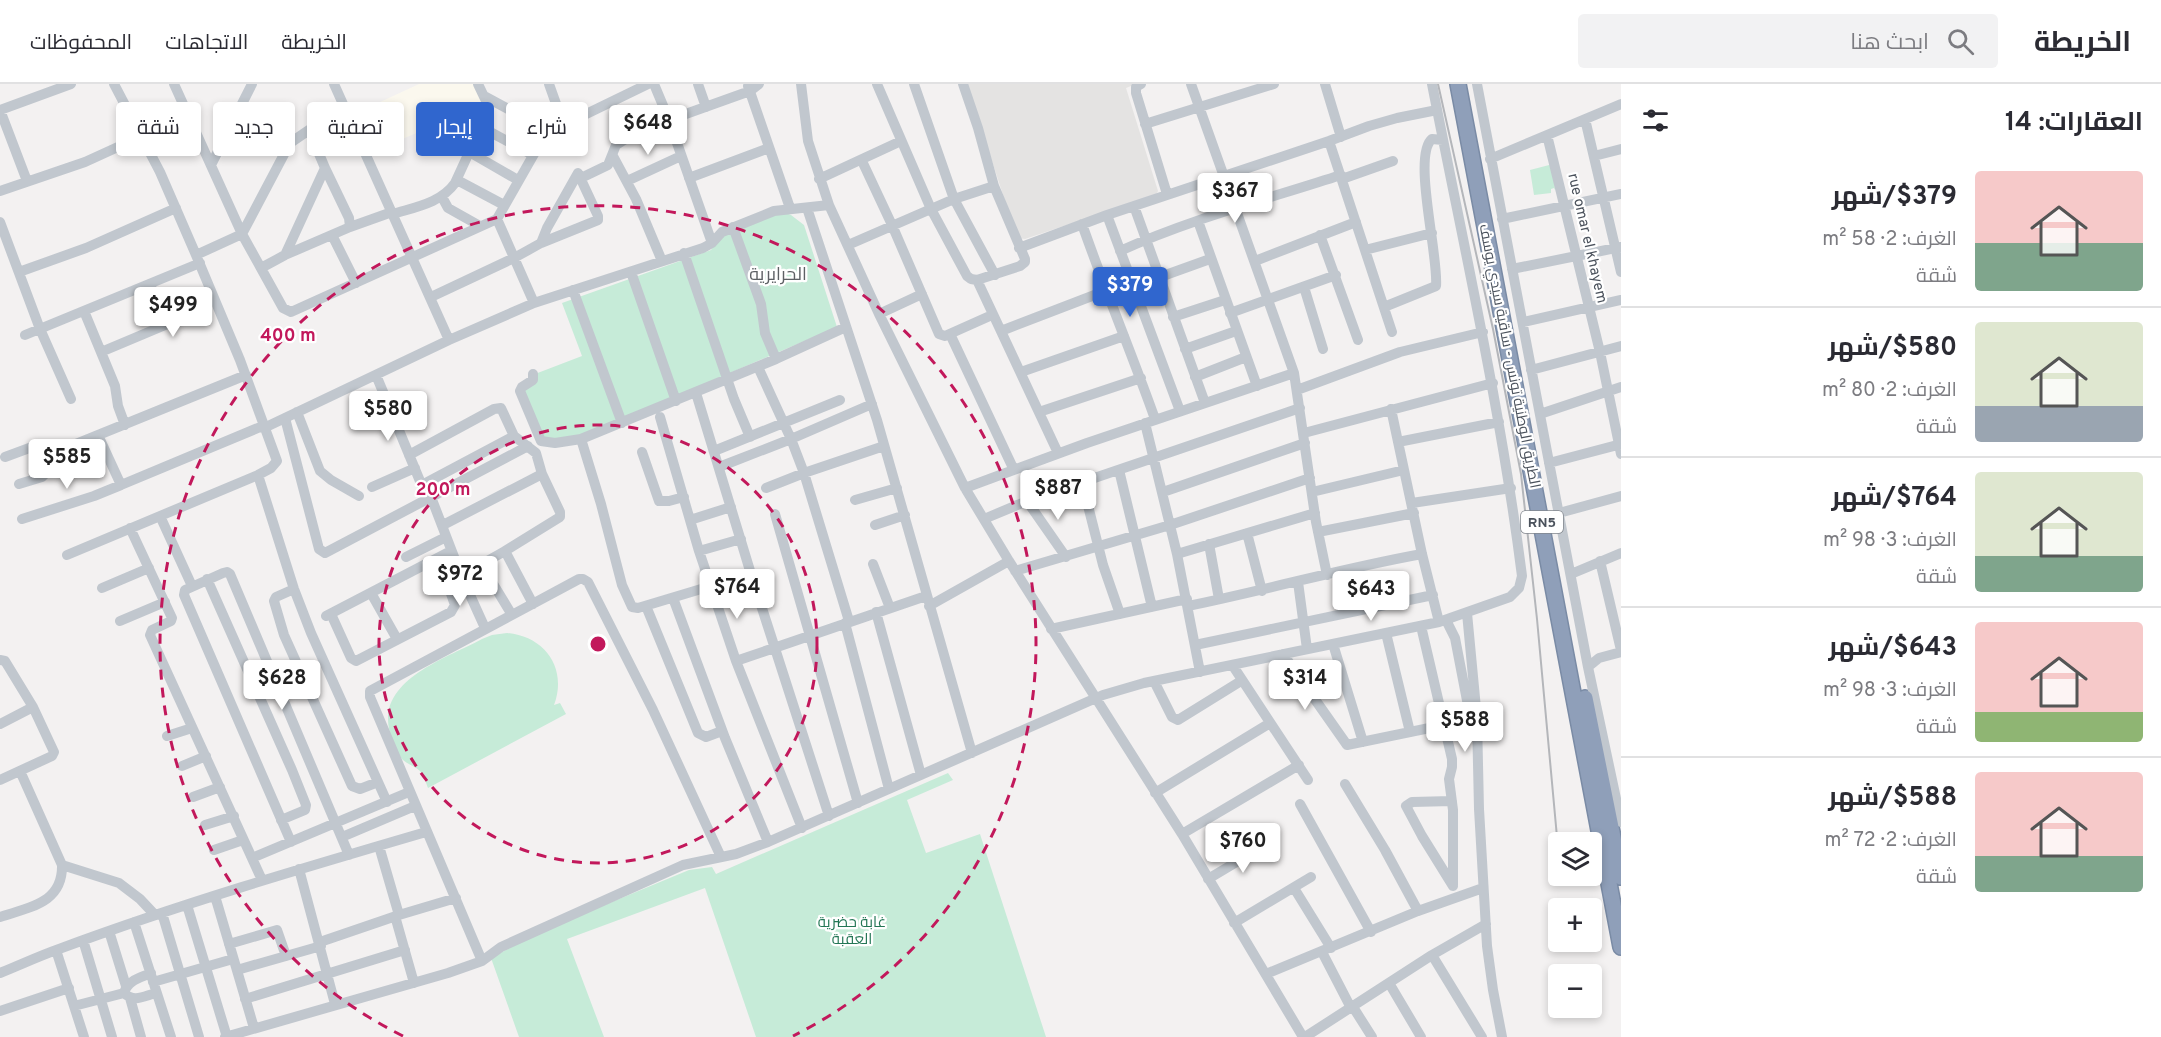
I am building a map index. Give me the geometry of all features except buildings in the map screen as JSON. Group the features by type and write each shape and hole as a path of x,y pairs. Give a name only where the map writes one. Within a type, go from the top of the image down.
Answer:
{"highway":[{"name":"الطريق الوطنية تونس - ساقية سيدي يوسف","path":"1468,84 1621,877"},
{"name":"الطريق الوطنية تونس - ساقية سيدي يوسف","path":"1460,91 1621,947"}],"street":[{"path":"27,182 5,141 0,110 70,84"},
{"path":"114,84 124,102"},
{"path":"174,84 242,234 283,308 288,312 496,219 532,156"},
{"path":"211,165 252,84"},
{"path":"334,84 342,102"},
{"path":"478,84 486,102"},
{"path":"549,84 556,102"},
{"path":"588,112 648,84"},
{"path":"654,84 712,243"},
{"path":"698,84 706,107"},
{"path":"580,178 606,167 613,156 616,145 627,138 759,84"},
{"path":"801,84 808,141 829,205 879,314 965,488 1182,834 1304,1037 1432,955 1486,924"},
{"path":"877,84 931,209 964,272 970,279 977,280 1023,265 1025,259 994,186 963,84"},
{"path":"914,84 954,199 996,275"},
{"path":"1141,84 1135,90 1167,194"},
{"path":"1191,84 1294,373 1318,532 1327,575"},
{"path":"1146,124 1274,84"},
{"path":"1325,84 1341,137"},
{"path":"187,905 226,1037 414,983 482,960 501,947 683,865 736,854 768,842 1097,698 1154,681 1443,621 1510,597 1521,582 1522,576 1511,488 1483,332 1432,84"},
{"path":"1451,84 1460,91"},
{"path":"1478,84 1490,159 1588,667 1620,816"},
{"path":"748,88 790,208"},
{"path":"484,96 506,109"},
{"path":"1490,159 1621,104"},
{"path":"1019,248 1223,175 1397,118 1437,110"},
{"path":"1585,119 1603,198 1618,247 1621,272"},
{"path":"25,335 149,284 242,234 290,143 307,131"},
{"name":"rue omar el khayem","path":"1547,135 1600,352 1620,448"},
{"path":"1384,307 1435,288 1437,281 1426,196 1425,160 1430,140 1443,140"},
{"path":"819,179 902,141"},
{"path":"1329,141 1392,332"},
{"path":"0,191 86,162 116,148"},
{"path":"689,177 769,148"},
{"path":"1594,156 1621,149"},
{"path":"67,555 258,475 277,462 246,375 176,208 151,156"},
{"path":"320,156 349,218 350,227"},
{"path":"367,156 449,340"},
{"path":"261,268 350,227 442,197 450,191 469,156"},
{"path":"476,156 518,180"},
{"path":"613,156 627,181 662,261"},
{"path":"627,181 681,156"},
{"path":"861,161 892,225 937,332 941,336 950,334 992,315"},
{"path":"1120,251 1146,239 1234,209 1393,161"},
{"path":"285,255 325,168"},
{"path":"431,297 541,243 597,220 598,217 578,173 541,243"},
{"path":"457,180 504,205"},
{"path":"848,244 954,199 994,186"},
{"path":"1502,219 1564,204 1621,194"},
{"path":"442,197 448,208 480,226"},
{"path":"22,519 94,496 285,418 449,340 534,303 703,248 712,243 719,234 774,211 829,205"},
{"path":"1134,206 1205,403"},
{"path":"19,272 86,248 176,208"},
{"path":"807,208 872,404 972,753"},
{"path":"1107,215 1180,411"},
{"path":"496,219 534,303"},
{"path":"1198,221 1257,386"},
{"path":"0,222 4,246 19,272 40,329 71,399"},
{"path":"1255,261 1356,222"},
{"path":"1082,224 1105,291 1141,378 1155,458 1200,672"},
{"path":"733,227 760,304 765,333 776,359"},
{"path":"1365,250 1432,233"},
{"path":"332,235 356,283"},
{"path":"1320,235 1358,340"},
{"path":"1512,269 1618,247"},
{"path":"684,253 750,437"},
{"path":"1160,277 1210,259"},
{"path":"631,272 676,401"},
{"path":"1230,313 1336,275"},
{"path":"977,280 1058,453"},
{"path":"101,352 170,323 168,315 149,284"},
{"path":"1304,287 1323,349"},
{"path":"573,290 622,423"},
{"path":"1001,331 1105,291"},
{"path":"879,314 922,294"},
{"path":"1173,317 1225,300"},
{"path":"1523,322 1621,300"},
{"path":"84,311 116,386 118,406 125,425"},
{"path":"533,374 533,380 520,391 541,441 555,443 581,439 622,423 758,367 846,327"},
{"path":"1185,349 1236,331"},
{"path":"1297,390 1400,352 1483,332"},
{"path":"950,334 1014,470"},
{"path":"1021,372 1124,336"},
{"path":"1531,370 1621,346"},
{"path":"1195,377 1246,357"},
{"path":"758,367 804,473 847,622 889,789"},
{"path":"965,488 1058,453 1294,373"},
{"path":"44,457 246,375"},
{"path":"376,375 485,628"},
{"path":"1039,412 1141,378"},
{"path":"1163,492 1304,438 1390,409 1492,383"},
{"path":"1540,414 1621,387"},
{"path":"696,393 751,574 829,816"},
{"path":"714,451 840,400"},
{"path":"719,467 872,404"},
{"path":"409,455 496,408 502,410 514,436 536,453 560,517 449,583 455,605 453,610 354,661 328,615 451,551"},
{"path":"984,519 1027,501 1300,408"},
{"path":"1390,409 1433,596 1443,621 1455,638 1470,716 1477,730"},
{"path":"297,412 320,471 358,495"},
{"path":"660,417 699,551 736,661 802,828"},
{"path":"285,418 319,549 323,553 328,553 528,446"},
{"path":"1398,442 1499,422"},
{"path":"98,435 121,485"},
{"path":"422,484 514,436"},
{"path":"581,439 622,585 632,607 646,606 751,574"},
{"path":"5,457 37,446 40,448 48,469 45,475 19,484"},
{"path":"766,489 804,473 884,446"},
{"path":"1549,464 1620,448"},
{"path":"642,452 659,501 684,497"},
{"path":"372,487 415,468"},
{"path":"1119,470 1152,607"},
{"path":"1312,492 1404,470"},
{"path":"406,557 444,531 542,474"},
{"path":"258,475 294,589 311,633 387,802"},
{"path":"736,661 876,612 928,601 1012,566 1066,557 1310,478"},
{"path":"1082,482 1098,547 1120,614"},
{"path":"855,501 897,488"},
{"path":"1318,532 1413,508 1511,488"},
{"path":"1559,513 1621,496"},
{"path":"1027,501 1066,557"},
{"path":"690,520 731,507"},
{"path":"1177,554 1315,513"},
{"path":"775,514 808,636 858,803"},
{"path":"875,525 905,515"},
{"path":"160,516 192,586"},
{"path":"130,528 172,619 152,630 150,635 262,880"},
{"path":"1247,533 1262,591"},
{"path":"699,551 741,538"},
{"path":"1209,544 1219,599"},
{"path":"505,551 533,604"},
{"path":"1571,573 1621,552"},
{"path":"1051,628 1152,607 1262,591 1422,554"},
{"path":"1588,667 1599,658 1621,651 1600,561"},
{"path":"481,564 512,615"},
{"path":"873,564 890,608"},
{"path":"102,588 149,568"},
{"path":"291,842 184,595 185,590 192,586 225,572 230,574 349,855"},
{"path":"207,579 306,805 305,810 281,820"},
{"path":"482,960 409,792 370,697 370,691 579,579 588,582 653,710 722,857"},
{"path":"1298,582 1307,649"},
{"path":"294,589 276,597 274,601 284,635 352,786 360,789 378,782"},
{"path":"371,593 397,639"},
{"path":"1195,645 1433,596"},
{"path":"673,598 722,731 768,842"},
{"path":"120,621 165,602"},
{"path":"646,606 698,733 706,737 722,731"},
{"path":"876,612 921,775"},
{"path":"1467,613 1478,719 1483,888 1491,979 1500,1036"},
{"path":"1421,626 1452,759 1449,779 1452,801 1453,885"},
{"path":"1386,633 1410,732"},
{"path":"1334,644 1363,742"},
{"path":"1283,654 1346,745 1444,725"},
{"path":"0,660 5,661 33,707 54,752 52,756 0,780"},
{"path":"1233,666 1308,780"},
{"path":"1154,681 1172,717 1178,720 1241,681"},
{"path":"0,724 33,707"},
{"path":"1155,793 1270,723"},
{"path":"167,736 192,728"},
{"path":"182,766 206,756"},
{"path":"1182,834 1299,765"},
{"path":"0,917 54,894 62,877 62,865 20,771"},
{"path":"1345,784 1418,911"},
{"path":"193,797 220,787"},
{"path":"252,858 409,792"},
{"path":"1452,801 1412,802 1407,806 1418,829 1460,896"},
{"path":"1300,804 1371,932"},
{"path":"342,837 415,806"},
{"path":"205,825 234,816"},
{"path":"0,973 134,922 262,880 426,832"},
{"path":"214,850 243,840"},
{"path":"1208,879 1265,845"},
{"path":"379,846 414,983"},
{"path":"62,865 119,883 159,914 182,974 199,1037"},
{"path":"299,869 321,944 335,1004"},
{"path":"1234,922 1311,878"},
{"path":"1294,888 1326,950 1352,1008 1372,1037"},
{"path":"1266,974 1418,911 1483,888"},
{"path":"215,896 254,1028"},
{"path":"237,970 321,944 397,915 456,898"},
{"path":"134,922 171,1037"},
{"path":"229,944 277,930 286,956"},
{"path":"109,931 141,1037"},
{"path":"83,940 112,1037"},
{"path":"56,950 84,1037"},
{"path":"245,999 405,950"},
{"path":"1432,955 1482,1037"},
{"path":"127,992 130,982 182,974 233,959"},
{"path":"1389,983 1421,1037"},
{"path":"0,1011 69,988"},
{"path":"127,992 135,999 156,993"},
{"path":"74,1005 127,992"}],"shaded area":[{"path":"419,84 474,84 482,102 416,102 416,133 404,138 404,102 380,102"},
{"path":"967,84 1136,84 1126,88 1158,191 1156,195 1025,239 1017,238"}],"green space":[{"path":"1553,164 1555,190 1554,188 1551,189 1551,193 1534,195 1530,170"},
{"path":"783,212 804,225 837,327 581,437 542,442 521,389 535,374 582,356 562,303 711,250 720,237"},
{"path":"507,633 532,640 550,656 558,679 558,691 554,705 560,703 566,714 428,788 420,771 401,758 393,741 388,721 391,704 400,689 430,665 482,639"},
{"name":"غابة حضرية العقبة","path":"948,773 953,780 907,800 926,853 980,834 1046,1037 756,1037 705,888 567,939 604,1037 519,1037 491,958 537,933 689,870 712,867 716,874"}],"railway":[{"path":"1438,84 1493,329 1521,474 1557,832"}],"district":[{"name":"الحرايرية","path":"778,274"}]}
